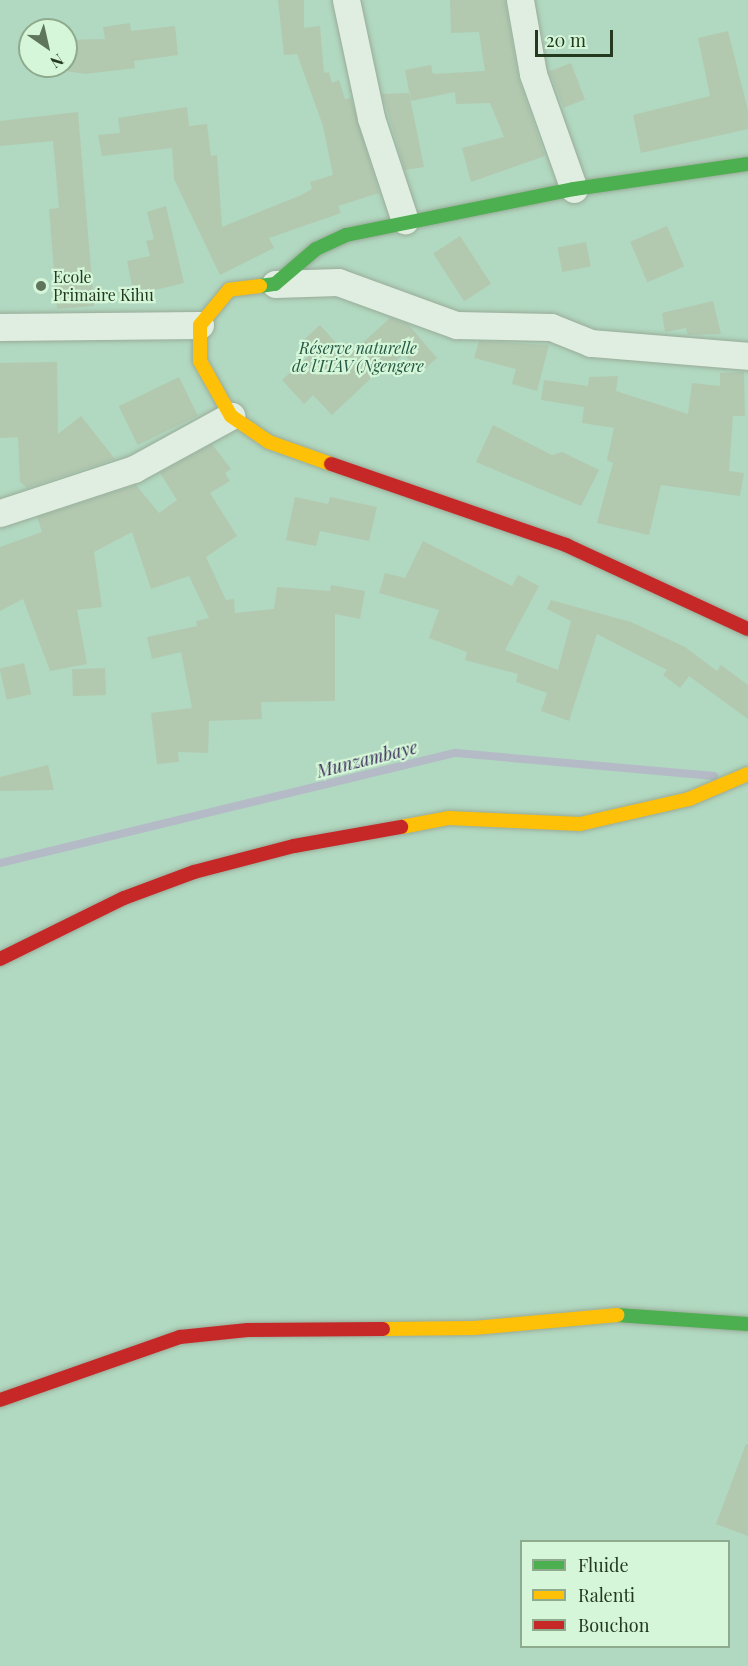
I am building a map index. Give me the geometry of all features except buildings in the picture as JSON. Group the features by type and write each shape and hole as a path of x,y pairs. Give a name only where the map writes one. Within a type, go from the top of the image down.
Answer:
{"street":[{"path":"346,0 371,118 405,221"},
{"path":"519,0 533,74 574,189"},
{"path":"275,284 316,249 346,235 405,221 574,189 748,164"},
{"path":"748,356 591,343 551,327 456,325 338,282 275,284 229,290 200,325 200,361 231,416 269,442 566,545 748,629"},
{"path":"0,327 200,325"},
{"path":"0,513 134,469 231,416"},
{"path":"0,959 124,898 194,872 294,846 448,818 580,824 689,799 748,774"},
{"path":"0,1400 180,1337 225,1332 320,1326 474,1328 630,1314 748,1324"}],"green space":[{"name":"Réserve naturelle de l'ITAV (Ngengere","path":"0,0 748,0 748,1666 0,1666"}],"waterway":[{"name":"Munzambaye","path":"0,863 456,753 714,776"}],"traffic: fast":[{"path":"260,286 275,284 316,249 346,235 574,189 748,164"},
{"path":"617,1315 748,1324"}],"traffic: slow":[{"path":"260,286 229,290 200,325 200,361 231,416 269,442 331,464"},
{"path":"401,827 448,818 580,824 689,799 748,774"},
{"path":"383,1329 474,1328 617,1315"}],"traffic: jam":[{"path":"331,464 566,545 748,629"},
{"path":"0,959 124,898 194,872 294,846 401,827"},
{"path":"0,1400 180,1337 248,1330 383,1329"}],"place":[{"name":"Ecole Primaire Kihu","path":"41,286"}]}
